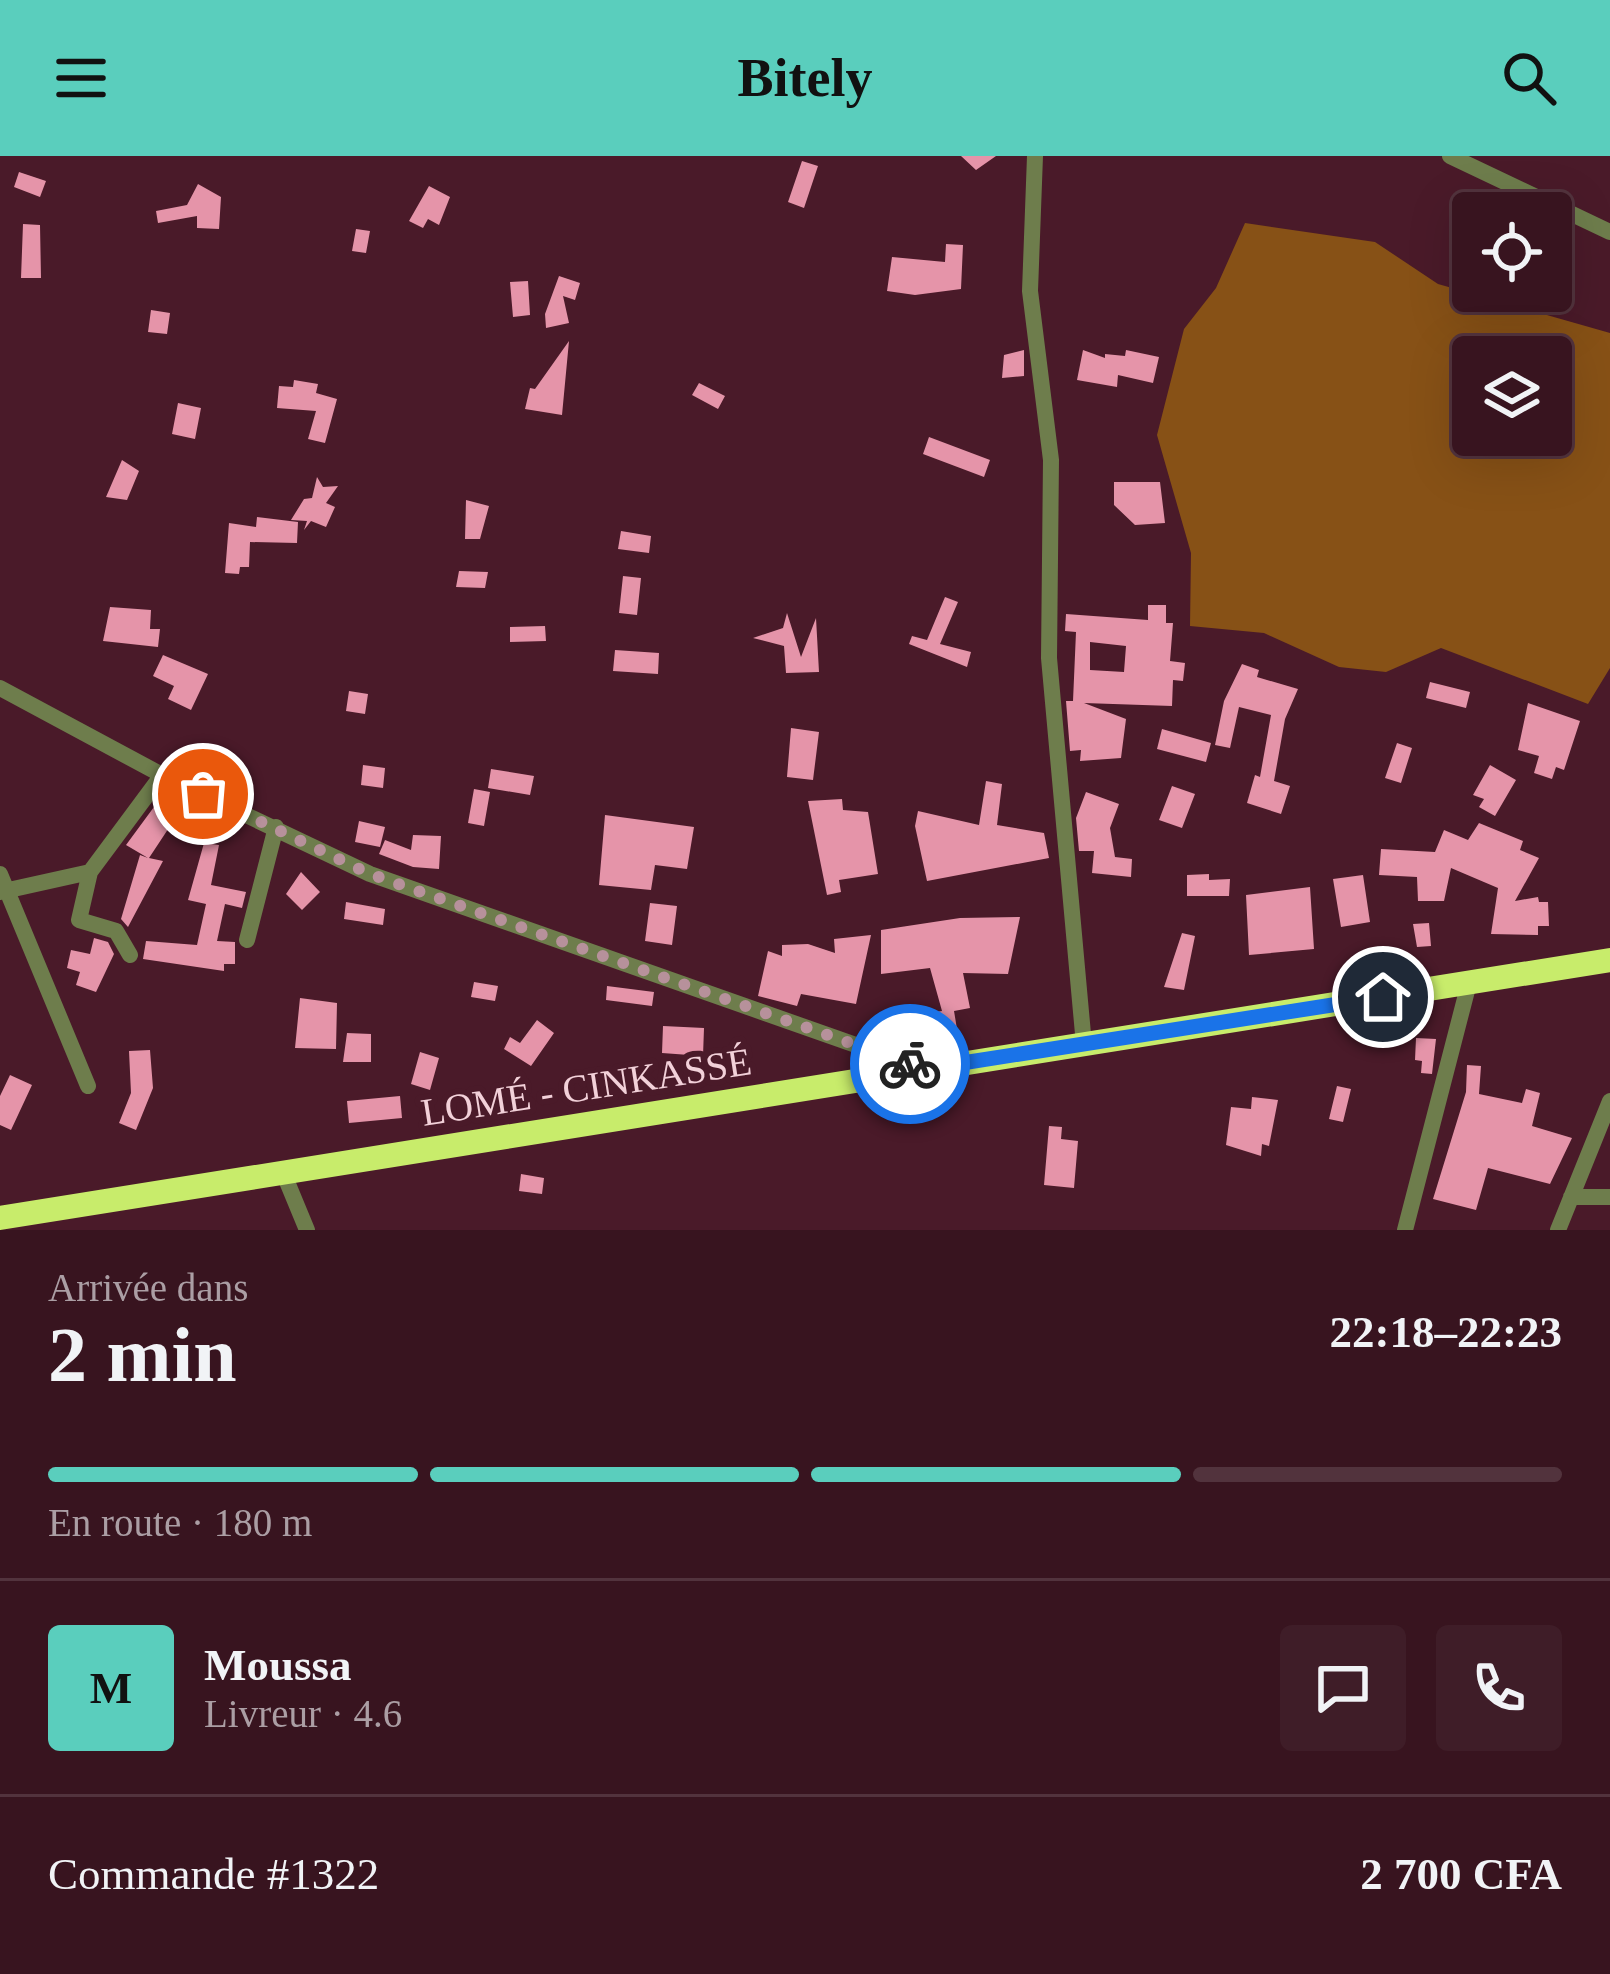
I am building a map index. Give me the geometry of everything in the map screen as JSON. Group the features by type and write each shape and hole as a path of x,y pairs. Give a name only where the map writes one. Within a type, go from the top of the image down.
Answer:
{"highway":[{"name":"LOMÉ - CINKASSÉ","path":"0,1218 1610,960"}],"street":[{"path":"1035,156 1030,291 1051,460 1048,658 1084,1045"},
{"path":"1450,156 1610,232"},
{"path":"0,688 162,775 370,874 924,1069"},
{"path":"130,955 116,931 79,920 90,872 162,775"},
{"path":"247,940 276,827"},
{"path":"88,1086 2,886 90,872"},
{"path":"1405,1230 1469,983"},
{"path":"1558,1230 1610,1101"},
{"path":"283,1172 307,1230"},
{"path":"1571,1197 1610,1198"}],"shaded area":[{"path":"1245,223 1375,242 1438,284 1452,288 1452,312 1536,312 1610,333 1610,668 1588,704 1441,648 1386,672 1339,667 1264,633 1190,626 1191,553 1157,435 1184,329 1216,288"}],"building":[{"path":"961,156 996,156 976,170"},
{"path":"802,161 818,166 804,208 788,202"},
{"path":"19,172 46,181 40,197 14,187"},
{"path":"198,184 221,197 219,229 197,228 197,216 158,223 156,211 187,205"},
{"path":"429,186 450,197 439,225 428,219 423,228 409,221"},
{"path":"23,224 40,225 41,278 21,278"},
{"path":"356,229 370,231 366,253 352,251"},
{"path":"946,244 963,245 961,289 915,295 887,291 892,257 945,262"},
{"path":"559,276 580,283 575,300 563,296 569,323 546,328 545,314"},
{"path":"528,281 530,315 513,317 510,282"},
{"path":"151,310 170,313 167,334 148,332"},
{"path":"569,341 562,415 525,409 530,388 535,389"},
{"path":"1024,350 1024,376 1002,378 1004,355"},
{"path":"1083,350 1105,358 1105,354 1125,356 1126,350 1159,357 1153,383 1118,375 1117,387 1077,380"},
{"path":"294,380 318,384 316,393 337,399 325,443 308,439 316,411 277,408 279,386 293,387"},
{"path":"699,383 725,396 718,409 692,395"},
{"path":"178,403 201,408 195,439 172,434"},
{"path":"929,437 990,460 984,477 923,454"},
{"path":"122,460 139,471 127,500 106,497"},
{"path":"317,477 323,487 338,486 326,503 335,507 326,527 311,521 304,530 307,521 291,520 304,499 312,498"},
{"path":"1114,482 1160,482 1165,523 1135,525 1114,505"},
{"path":"466,500 489,506 480,539 465,539"},
{"path":"257,517 298,522 297,543 250,542 249,567 240,567 239,574 225,573 229,523 256,527"},
{"path":"621,531 651,536 649,553 618,549"},
{"path":"459,571 488,572 485,588 456,587"},
{"path":"623,576 641,578 637,615 619,613"},
{"path":"945,597 958,602 940,644 971,652 967,667 909,644 912,636 927,640"},
{"path":"1148,605 1166,605 1166,623 1173,623 1170,661 1185,663 1183,681 1173,680 1172,706 1084,703 1126,719 1121,758 1080,761 1081,750 1070,751 1066,701 1073,701 1076,632 1065,631 1066,614 1148,620","holes":["1090,642 1126,646 1124,672 1090,670"]},
{"path":"110,607 151,610 150,629 160,629 158,647 103,641"},
{"path":"787,613 801,657 816,618 819,672 786,673 784,646 753,638 783,628"},
{"path":"545,626 546,641 510,642 510,627"},
{"path":"615,650 659,653 658,674 613,671"},
{"path":"163,655 208,674 191,710 168,699 174,686 153,676"},
{"path":"1242,664 1259,670 1257,677 1298,689 1285,719 1274,781 1290,786 1281,814 1247,803 1255,775 1260,777 1271,715 1239,707 1230,748 1215,745 1224,701"},
{"path":"1430,682 1470,692 1466,708 1426,698"},
{"path":"349,691 368,694 365,714 346,711"},
{"path":"1528,703 1580,721 1564,770 1556,767 1552,779 1534,773 1539,756 1518,750"},
{"path":"791,728 819,732 813,780 787,777"},
{"path":"1162,729 1211,743 1206,762 1157,749"},
{"path":"1397,743 1412,748 1401,783 1385,778"},
{"path":"363,765 385,768 383,788 361,785"},
{"path":"1490,765 1516,780 1495,816 1479,807 1484,799 1473,795"},
{"path":"491,769 534,776 530,795 488,788"},
{"path":"986,781 1002,784 997,825 1044,833 1049,858 927,881 915,826 918,811 979,825"},
{"path":"1172,786 1195,794 1182,828 1159,820"},
{"path":"474,789 490,792 484,826 468,823"},
{"path":"165,792 186,802 149,858 163,861 128,927 121,919 140,855 148,858 126,845"},
{"path":"1086,792 1119,804 1110,828 1115,857 1132,859 1131,877 1092,873 1094,851 1079,851 1076,818"},
{"path":"842,799 843,810 868,812 878,874 839,880 841,892 827,895 808,801"},
{"path":"605,815 694,827 687,869 655,865 651,890 599,885"},
{"path":"359,821 385,827 380,847 355,842"},
{"path":"1479,823 1523,841 1520,850 1539,858 1515,901 1538,897 1539,902 1548,902 1549,926 1538,926 1538,935 1491,934 1498,888 1451,868 1444,901 1418,901 1417,877 1379,875 1381,849 1435,852 1444,830 1468,840"},
{"path":"413,835 441,836 439,869 413,867 379,854 385,840 411,850"},
{"path":"204,843 219,845 211,885 246,892 242,908 225,904 217,941 235,942 235,964 224,964 224,971 143,959 146,941 197,945 206,904 188,900"},
{"path":"301,872 320,892 302,910 286,894"},
{"path":"1209,874 1209,880 1230,879 1229,896 1187,896 1187,875"},
{"path":"1363,875 1370,922 1341,927 1333,879"},
{"path":"1310,887 1314,949 1249,955 1246,895"},
{"path":"346,902 385,909 383,925 344,919"},
{"path":"650,903 677,906 672,945 645,941"},
{"path":"1020,917 1008,974 963,973 970,1008 954,1011 957,1029 938,1032 936,1012 942,1011 930,968 881,974 881,930 960,918"},
{"path":"1429,923 1431,946 1417,947 1413,924"},
{"path":"1182,933 1195,936 1184,990 1164,987"},
{"path":"871,935 856,1004 801,994 797,1006 758,996 768,951 782,956 782,945 808,944 835,953 834,939"},
{"path":"94,938 108,942 114,954 96,992 76,985 80,972 67,968 71,950 90,954"},
{"path":"474,982 498,986 495,1001 471,997"},
{"path":"607,986 654,992 652,1006 606,1000"},
{"path":"300,998 337,1003 336,1049 295,1048"},
{"path":"537,1020 554,1033 531,1066 504,1049 510,1037 520,1043"},
{"path":"663,1026 704,1028 703,1056 662,1053"},
{"path":"347,1033 371,1034 371,1062 343,1062"},
{"path":"1416,1038 1436,1039 1432,1074 1421,1073 1422,1061 1415,1060"},
{"path":"150,1050 153,1088 136,1130 119,1123 131,1093 129,1051"},
{"path":"420,1052 439,1058 430,1090 411,1084"},
{"path":"1467,1065 1481,1066 1479,1094 1522,1103 1526,1089 1540,1093 1532,1126 1572,1138 1550,1184 1488,1168 1476,1210 1433,1199 1466,1092"},
{"path":"10,1075 32,1085 11,1130 0,1125 0,1096"},
{"path":"1337,1086 1351,1089 1343,1122 1329,1119"},
{"path":"400,1096 402,1118 349,1123 347,1101"},
{"path":"1252,1097 1278,1100 1269,1146 1262,1144 1261,1156 1226,1145 1231,1107 1251,1109"},
{"path":"1049,1126 1062,1127 1061,1139 1078,1141 1074,1188 1044,1185"},
{"path":"521,1174 544,1178 542,1194 519,1191"}],"way so far":[{"path":"203,794 370,874 910,1064"}],"route":[{"path":"910,1064 924,1069 1383,997"}]}
